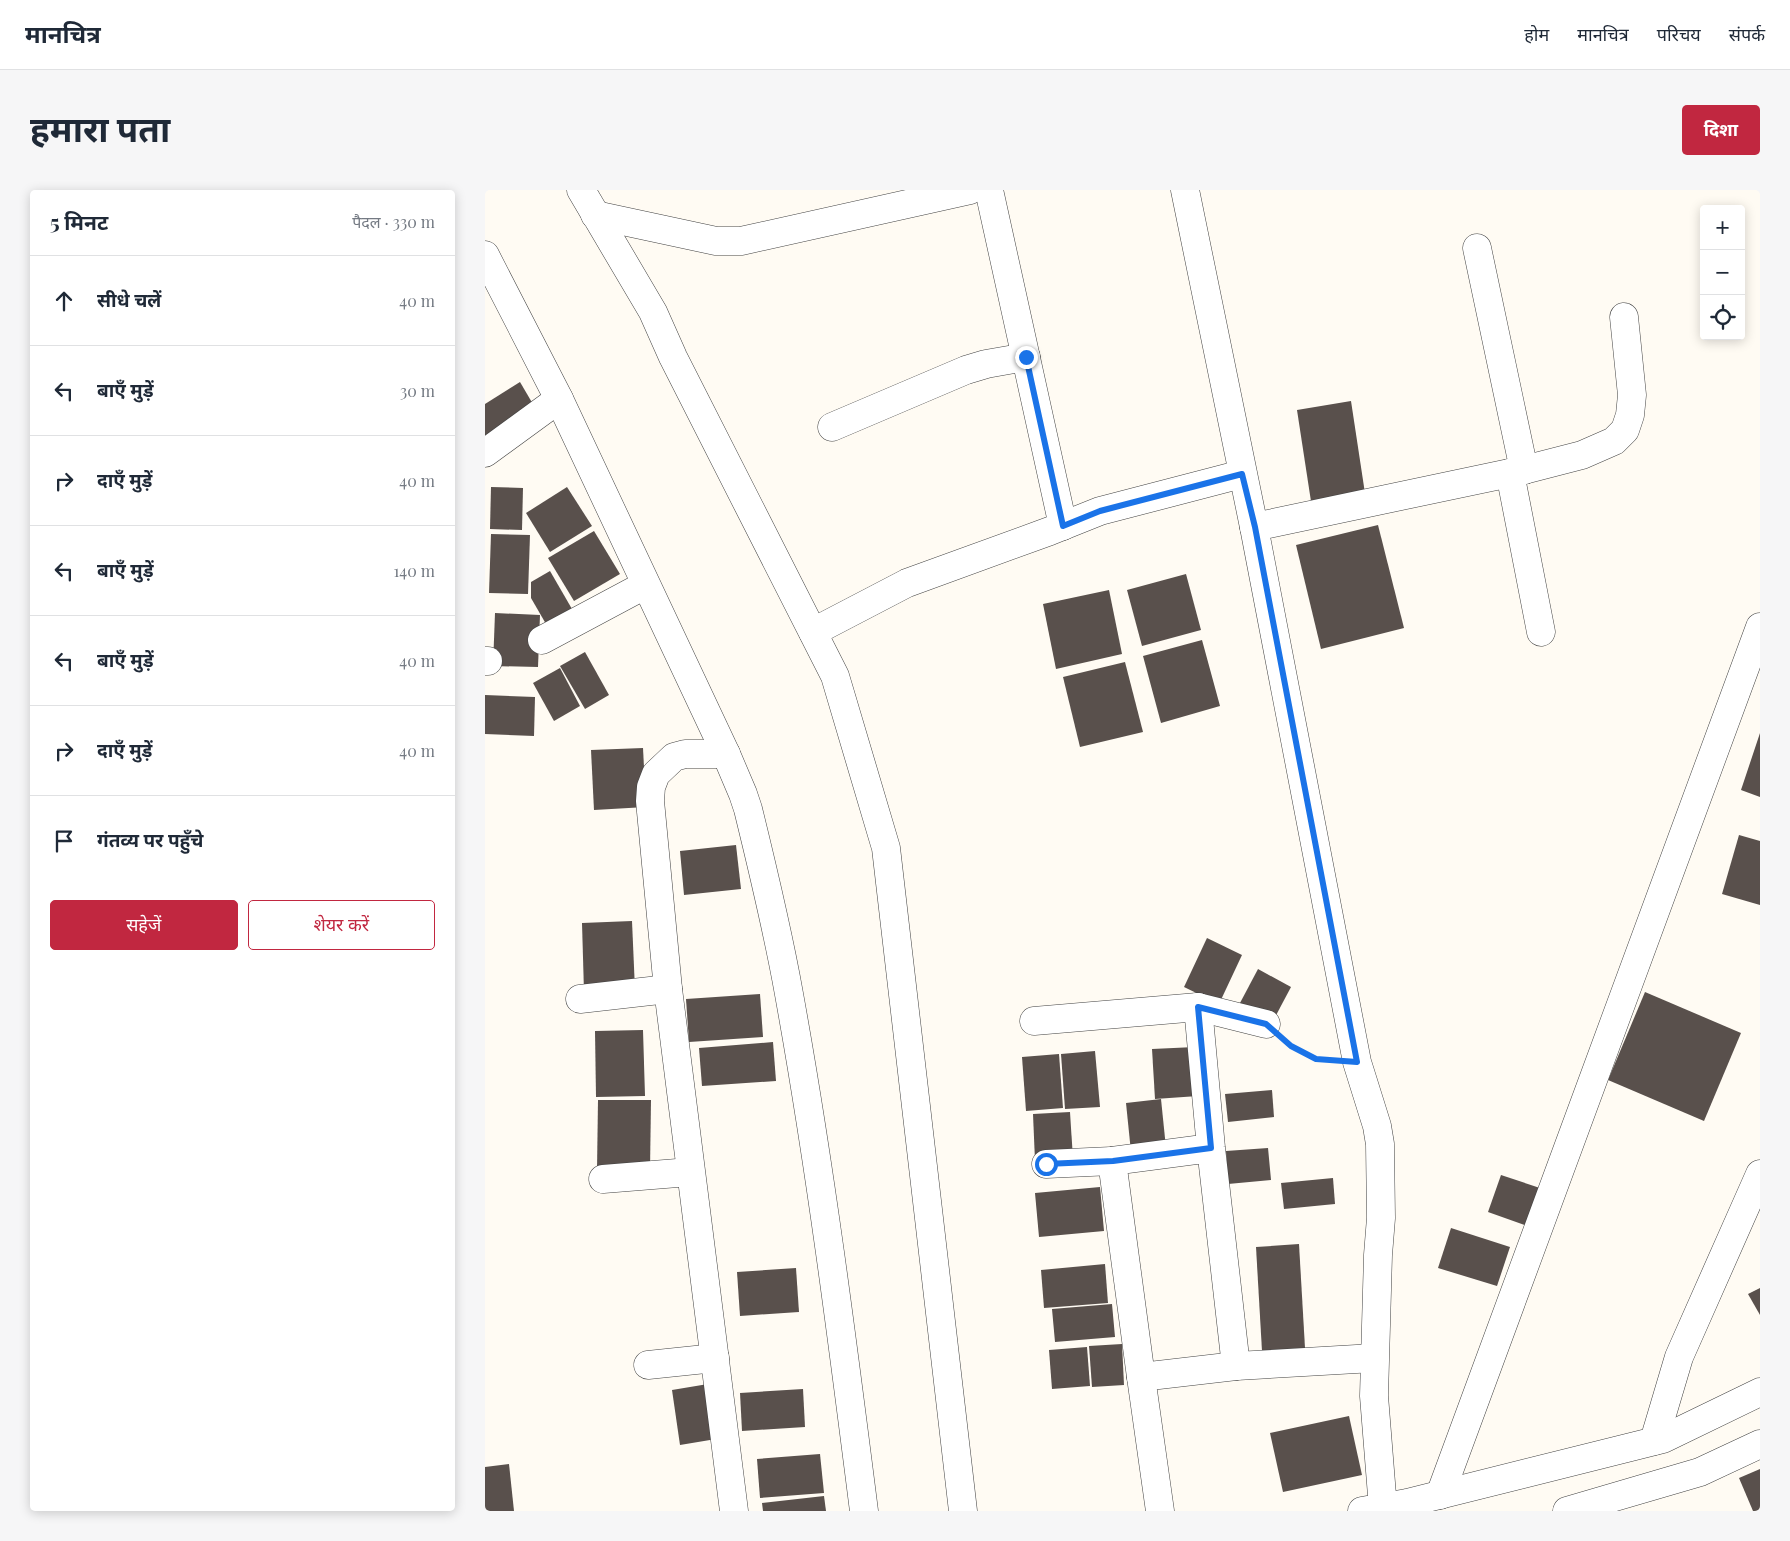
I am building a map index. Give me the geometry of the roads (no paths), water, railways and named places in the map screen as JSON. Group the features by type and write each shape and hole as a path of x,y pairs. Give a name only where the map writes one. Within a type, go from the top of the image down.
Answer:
{"street":[{"path":"581,190 653,312 673,357 835,676 886,848 963,1511"},
{"path":"595,215 716,241 741,241 970,190"},
{"path":"989,190 1063,526"},
{"path":"1185,190 1242,474 1255,527 1357,1062 1377,1126 1380,1144 1381,1218 1377,1255 1374,1396 1390,1508 1442,1503 1654,1441 1676,1434 1760,1392"},
{"path":"1477,248 1517,472 1541,632"},
{"path":"485,256 559,398 645,585 726,754 748,809 789,993 829,1242 864,1511"},
{"path":"1255,527 1517,472 1582,455 1614,441 1625,430 1630,415 1632,395 1624,318"},
{"path":"832,427 966,370 986,364 1026,357"},
{"path":"485,452 559,398"},
{"path":"813,632 907,583 1100,511 1242,474"},
{"path":"542,640 645,585"},
{"path":"1442,1503 1760,627"},
{"path":"726,754 685,754 674,757 656,774 651,787 650,801 668,989 734,1511"},
{"path":"579,999 668,989"},
{"path":"1198,1007 1211,1148 1236,1366"},
{"path":"1034,1022 1198,1007 1266,1024"},
{"path":"1046,1164 1113,1161 1211,1148"},
{"path":"1113,1161 1161,1511"},
{"path":"603,1179 690,1172"},
{"path":"1654,1441 1679,1358 1760,1174"},
{"path":"648,1365 715,1358"},
{"path":"1141,1376 1236,1366 1374,1358"},
{"path":"1567,1511 1700,1472 1760,1444"}]}
